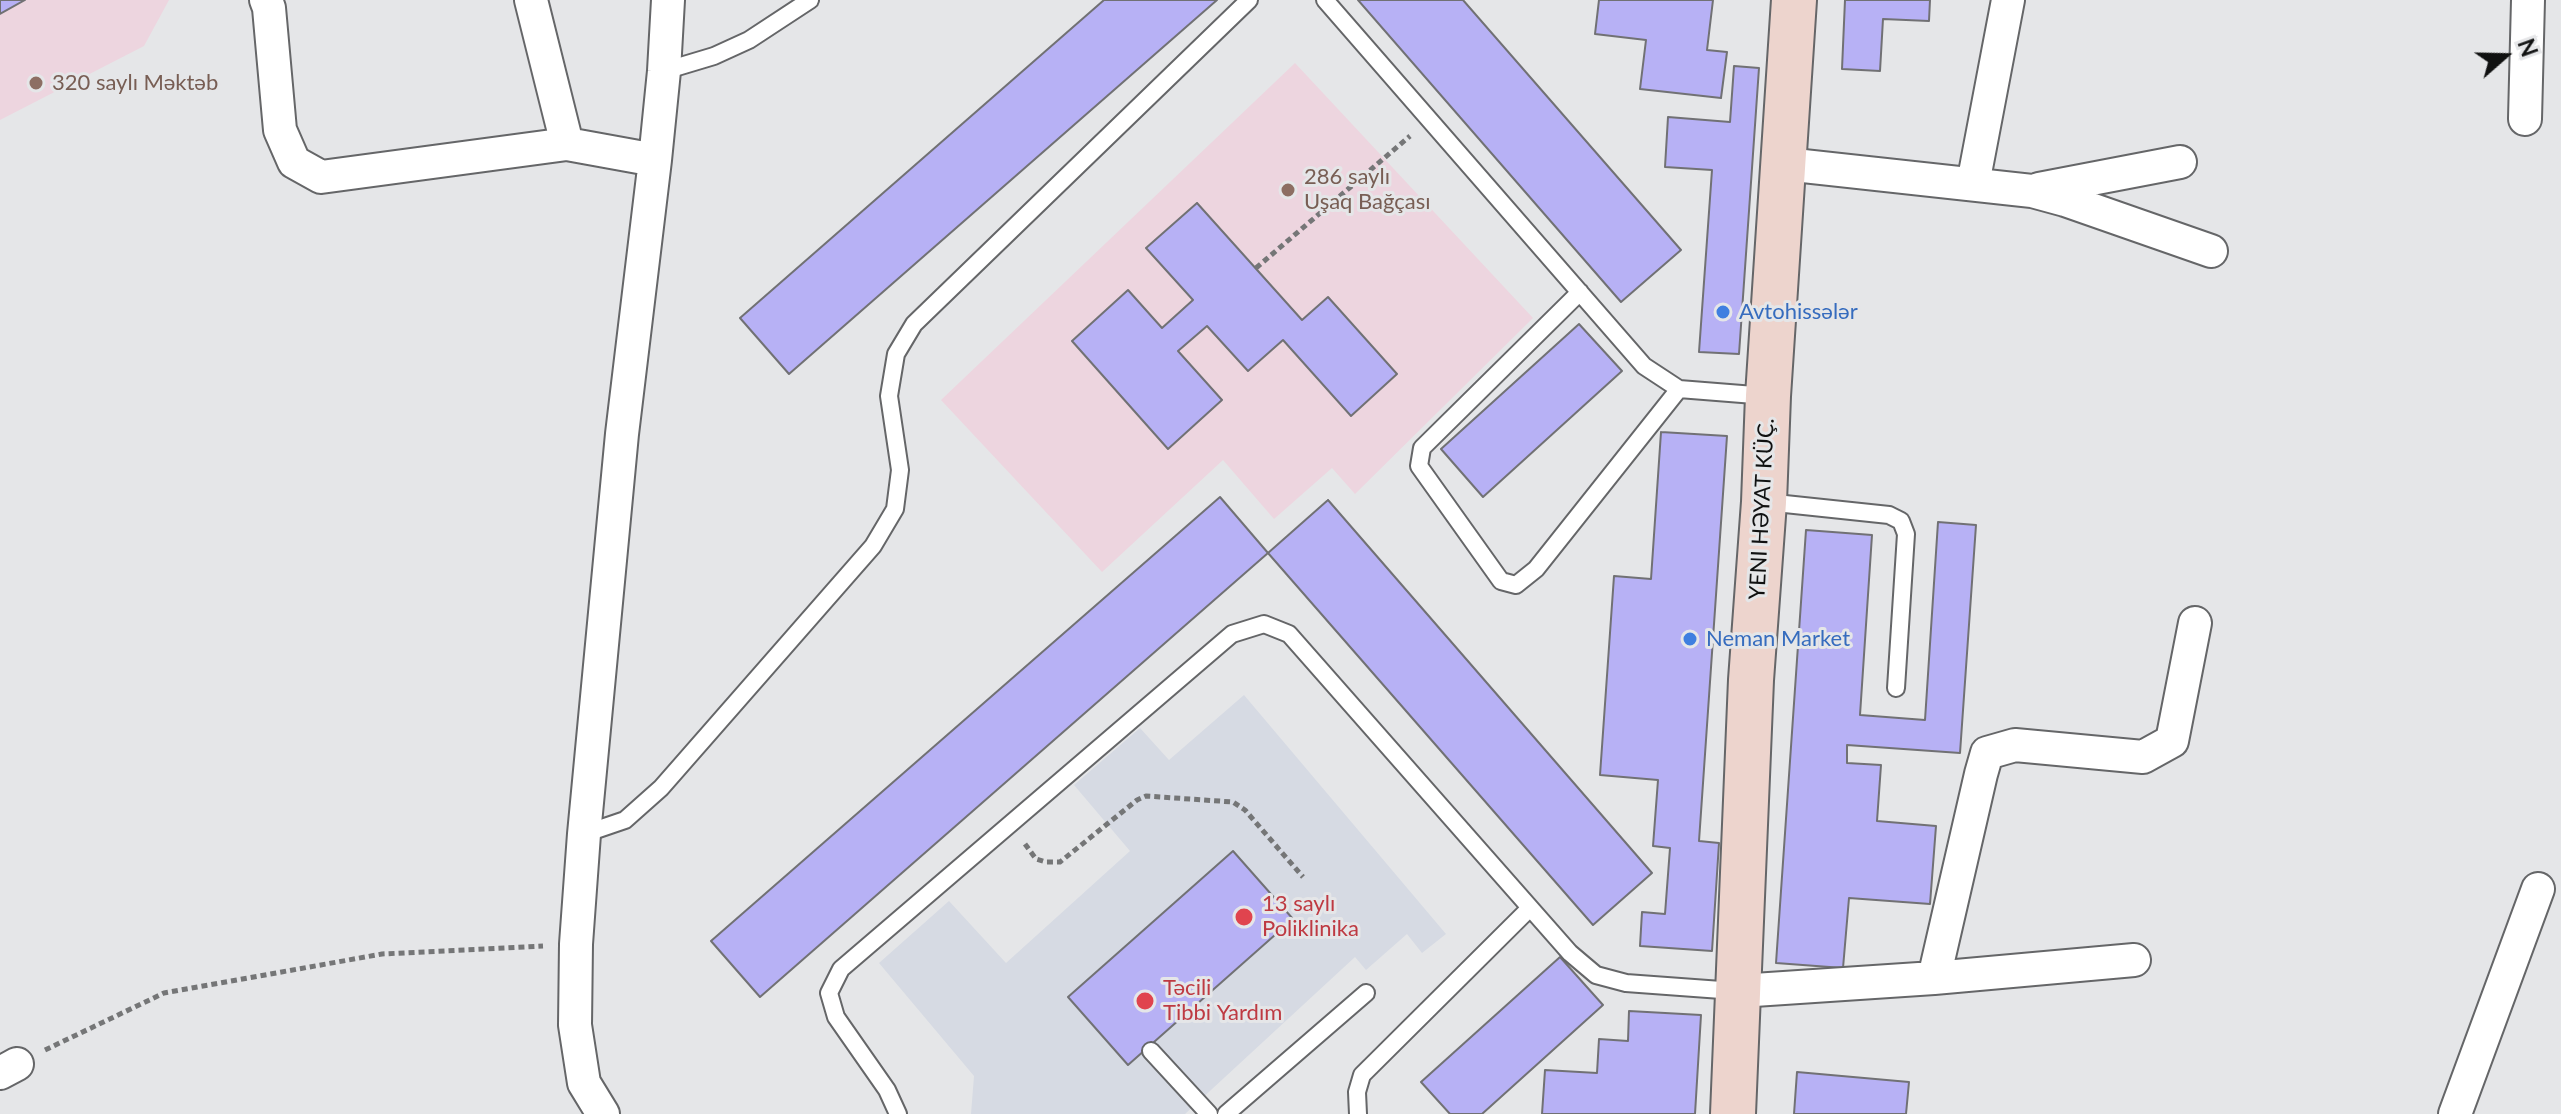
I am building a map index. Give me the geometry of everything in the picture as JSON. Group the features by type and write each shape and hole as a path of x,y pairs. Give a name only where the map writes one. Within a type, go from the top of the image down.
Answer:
{"street":[{"path":"266,0 280,130 294,162 321,177 567,144 655,160"},
{"path":"531,0 567,144"},
{"path":"603,1114 584,1083 575,1025 576,944 622,434 655,160 668,0"},
{"name":"YENI HƏYAT KÜÇ.","path":"1733,1114 1751,680 1794,0"},
{"path":"1973,184 2008,0"},
{"path":"2525,119 2528,0"},
{"path":"2032,191 2180,162"},
{"path":"1785,164 2032,191 2211,251"},
{"path":"1934,978 1987,753 2015,745 2143,757 2172,741 2195,623"},
{"path":"2455,1114 2538,889"},
{"path":"1739,991 2134,960"}],"lane":[{"path":"664,71 714,56 749,40 810,0"},
{"path":"584,834 625,820 661,788 873,546 895,509 900,470 889,396 896,354 914,324 1249,0"},
{"path":"1325,0 1644,366 1679,389 1768,396"},
{"path":"1580,292 1422,448 1419,466 1501,581 1516,585 1536,569 1679,389"},
{"path":"1764,502 1889,515 1901,521 1906,534 1896,688"},
{"path":"898,1114 887,1090 836,1017 829,993 841,969 1232,634 1264,624 1289,634 1570,953 1596,975 1626,983 1739,991"},
{"path":"1358,1114 1357,1092 1362,1075 1530,908"},
{"path":"1226,1114 1366,993"},
{"path":"1151,1051 1209,1114"}],"path":[{"path":"1256,268 1429,120"},
{"path":"1009,825 1036,859 1060,862 1146,796 1233,802 1245,810 1303,877"},
{"path":"8,1068 164,993 382,954 576,944"}],"shaded area":[{"name":"320 saylı Məktəb","path":"0,0 169,0 144,46 0,120"},
{"name":"286 saylı Uşaq Bağçası","path":"1295,63 1533,318 1355,494 1332,468 1274,519 1223,460 1102,572 941,400"},
{"name":"13 saylı Poliklinika","path":"1244,695 1446,934 1422,953 1407,934 1366,970 1355,957 1185,1114 971,1114 974,1076 879,963 949,901 1006,963 1130,851 1074,785 1140,728 1169,760"}],"building":[{"path":"0,0 25,0 0,14"},
{"path":"1104,0 1217,0 789,374 740,318"},
{"path":"1358,0 1463,0 1681,250 1621,302"},
{"path":"1599,0 1713,0 1707,50 1727,52 1721,98 1640,89 1646,40 1595,34"},
{"path":"1845,0 1930,0 1929,21 1883,19 1880,71 1842,69"},
{"path":"1734,66 1759,68 1739,354 1699,352 1712,170 1665,167 1668,117 1730,122"},
{"path":"1197,203 1302,320 1328,297 1397,374 1351,416 1283,340 1248,371 1207,326 1178,351 1222,400 1168,449 1072,341 1128,290 1162,328 1193,300 1146,248"},
{"path":"1579,324 1622,371 1483,497 1441,449"},
{"path":"1661,432 1727,436 1699,841 1719,843 1712,951 1640,946 1642,912 1665,914 1670,848 1653,846 1658,780 1600,775 1614,576 1651,579"},
{"path":"1220,497 1268,553 760,997 711,941"},
{"path":"1328,500 1652,873 1593,925 1268,553"},
{"path":"1938,522 1976,525 1960,753 1847,745 1847,763 1881,765 1877,821 1936,826 1930,904 1849,898 1843,968 1776,963 1806,530 1872,535 1860,715 1925,720"},
{"path":"1233,851 1293,919 1128,1065 1068,997"},
{"path":"1560,957 1603,1005 1482,1114 1450,1114 1421,1082"},
{"path":"1629,1011 1701,1015 1695,1114 1542,1114 1545,1070 1597,1073 1599,1039 1628,1041"},
{"path":"1797,1072 1909,1082 1906,1114 1794,1114"}],"place":[{"name":"320 saylı Məktəb","path":"36,83"},
{"name":"286 saylı Uşaq Bağçası","path":"1288,190"},
{"name":"Avtohissələr","path":"1723,312"},
{"name":"Neman Market","path":"1690,639"},
{"name":"13 saylı Poliklinika","path":"1244,917"},
{"name":"Təcili Tibbi Yardım","path":"1145,1001"}]}
